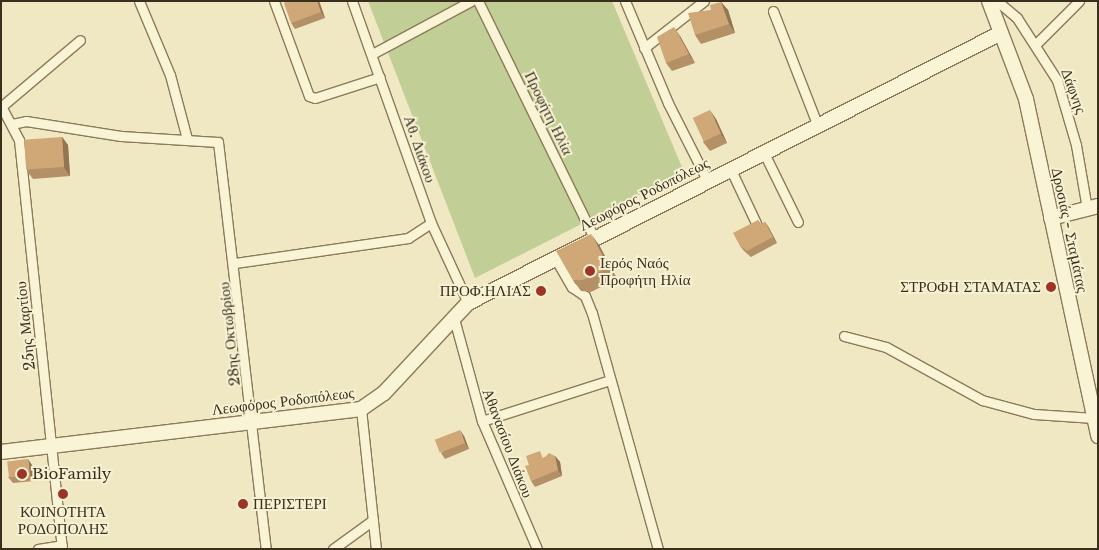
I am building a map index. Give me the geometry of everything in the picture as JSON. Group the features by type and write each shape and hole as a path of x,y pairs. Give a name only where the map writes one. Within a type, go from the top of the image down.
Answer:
{"street":[{"path":"12,124 26,121 121,136 187,139 170,75 139,1"},
{"path":"274,1 310,96 315,98 380,77"},
{"name":"Αθ. Διάκου","path":"352,1 431,224 468,303"},
{"path":"372,54 471,1"},
{"name":"Προφήτη Ηλία","path":"478,1 594,238"},
{"path":"625,1 644,48 707,180"},
{"path":"644,48 704,1"},
{"name":"Δροσιάς - Σταμάτας","path":"989,1 1022,84 1098,436"},
{"name":"Δάφνης","path":"997,1 1036,44 1066,104 1093,208"},
{"path":"1036,44 1078,1"},
{"path":"773,11 817,124"},
{"name":"Λεωφόρος Ροδοπόλεως","path":"1,452 361,408 384,393 453,315 468,303 730,168 1001,33"},
{"path":"2,106 80,40"},
{"name":"25ης Μαρτίου","path":"2,106 19,140 62,547"},
{"name":"28ης Οκτωβρίου","path":"187,139 214,140 219,145 235,262 266,549"},
{"path":"763,152 798,222"},
{"path":"730,168 756,223"},
{"path":"1051,218 1093,208"},
{"path":"235,262 408,238 431,224"},
{"path":"554,258 572,287 585,296 658,549"},
{"name":"Αθανασίου Διάκου","path":"453,315 482,421 537,549"},
{"path":"844,336 886,347 982,400 1034,414 1094,418"},
{"path":"482,421 610,380"},
{"path":"361,408 376,549"},
{"path":"333,549 373,520"},
{"path":"38,549 62,547"}],"green space":[{"path":"368,1 612,1 684,172 475,278"}],"building":[{"path":"288,1 317,1 321,12 291,23 284,3"},
{"path":"721,2 729,24 695,35 688,13 711,10 710,5"},
{"path":"674,27 689,54 666,63 657,37"},
{"path":"710,110 721,134 704,142 693,118"},
{"path":"62,137 64,167 26,170 24,140"},
{"path":"758,220 760,224 765,222 773,237 747,251 740,246 733,233"},
{"name":"Ιερός Ναός Προφήτη Ηλία","path":"591,234 609,267 583,280 573,280 556,251"},
{"path":"460,430 465,443 440,453 435,440"},
{"path":"540,451 543,459 549,453 555,456 558,470 531,481 525,466 529,465 526,456"},
{"path":"28,459 30,475 9,477 7,462"}],"place":[{"name":"Ιερός Ναός Προφήτη Ηλία","path":"590,271"},
{"name":"ΣΤΡΟΦΗ ΣΤΑΜΑΤΑΣ","path":"1051,287"},
{"name":"ΠΡΟΦ.ΗΛΙΑΣ","path":"541,291"},
{"name":"BioFamily","path":"22,474"},
{"name":"ΚΟΙΝΟΤΗΤΑ ΡΟΔΟΠΟΛΗΣ","path":"63,494"},
{"name":"ΠΕΡΙΣΤΕΡΙ","path":"243,504"}]}
